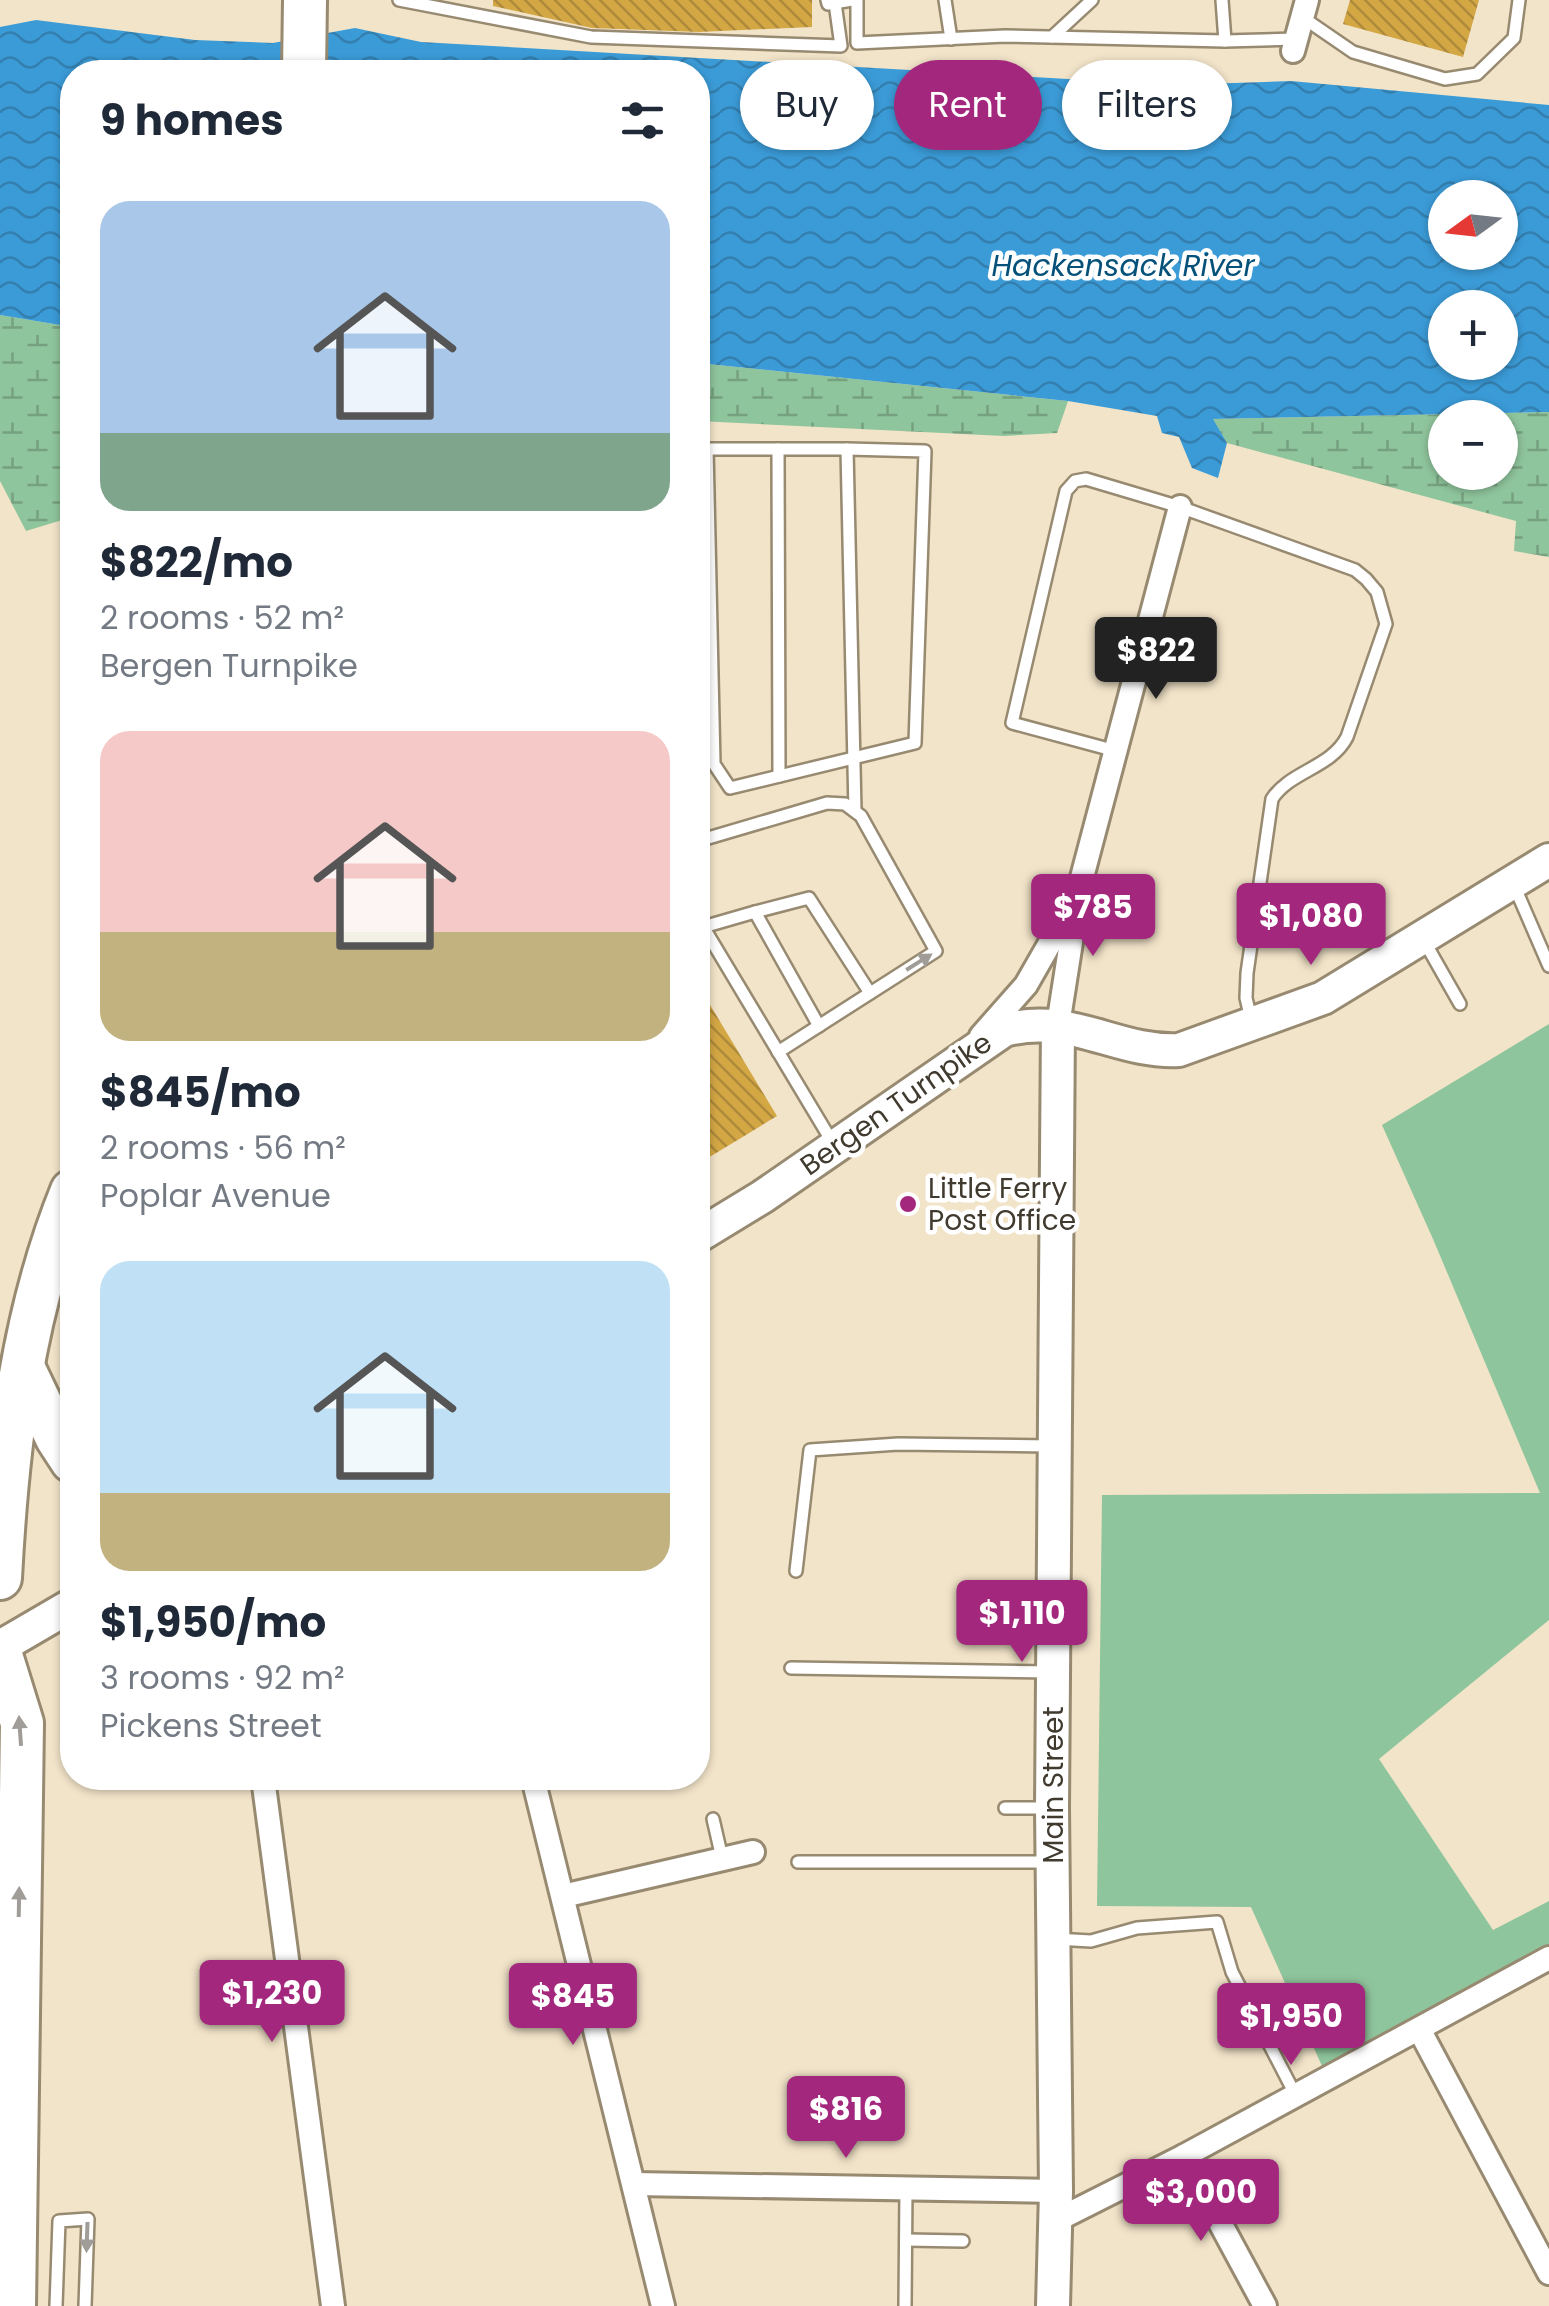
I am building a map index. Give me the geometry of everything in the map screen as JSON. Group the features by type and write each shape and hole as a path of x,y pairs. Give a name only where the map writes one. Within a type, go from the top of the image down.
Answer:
{"highway":[{"path":"304,60 305,0"},
{"path":"0,1578 10,1442 38,1292 60,1227"},
{"path":"23,1367 60,1443"},
{"path":"0,1650 22,1723 19,2301"}],"street":[{"path":"1058,1025 1080,885 1180,507"},
{"name":"Bergen Turnpike","path":"710,1229 1004,1030 1031,1022 1058,1025 1157,1051 1179,1050 1323,998 1549,860"},
{"path":"963,1055 1026,985 1054,940 1080,885"},
{"name":"Main Street","path":"1054,2306 1052,1808 1058,1025"},
{"path":"0,1650 60,1613"},
{"path":"265,1790 333,2306"},
{"path":"537,1790 663,2306"},
{"path":"562,1896 753,1852"},
{"path":"634,2184 906,2188 1056,2206 1184,2156 1549,1958"},
{"path":"1419,2029 1549,2273"},
{"path":"1184,2156 1264,2306"}],"lane":[{"path":"399,0 591,37 841,46 831,1 855,0 857,43 1052,36 1225,41 1300,27 1354,52 1446,79 1477,74 1514,38 1519,0"},
{"path":"945,0 951,39"},
{"path":"1052,36 1092,0"},
{"path":"1222,0 1225,41"},
{"path":"710,449 925,452 915,743 730,788 714,764 710,659"},
{"path":"778,449 779,776"},
{"path":"847,450 855,812"},
{"path":"1116,751 1012,723 1066,491 1075,481 1086,479 1180,507 1354,570 1378,592 1386,624 1342,746 1323,763 1289,782 1272,799 1247,973 1246,998 1252,1024"},
{"path":"710,764 714,764"},
{"path":"710,837 827,803 845,804 861,816 936,951 778,1052"},
{"path":"1512,882 1549,966"},
{"path":"710,921 810,898 870,994"},
{"path":"755,912 819,1026"},
{"path":"710,940 834,1145"},
{"path":"1422,940 1460,1004"},
{"path":"796,1571 810,1450 898,1444 1055,1446"},
{"path":"791,1668 1053,1672"},
{"path":"1005,1808 1052,1808"},
{"path":"713,1819 722,1858"},
{"path":"798,1862 1053,1862"},
{"path":"1054,1939 1091,1942 1136,1928 1216,1922 1232,1972 1296,2096"},
{"path":"905,2306 906,2188"},
{"path":"56,2306 59,2221 63,2218 88,2219 85,2306"},
{"path":"906,2240 964,2241"}],"green space":[{"path":"0,315 60,325 60,521 26,531 0,481"},
{"path":"710,364 1068,401 1057,433 1004,436 710,422"},
{"path":"1549,412 1549,557 1514,551 1516,521 1227,443 1212,419 1428,415 1428,490 1518,490 1518,413"},
{"path":"1549,1024 1549,1620 1379,1759 1493,1930 1549,1901 1549,1956 1326,2075 1251,1907 1097,1906 1102,1495 1540,1493 1382,1125"}],"water":[{"name":"Hackensack River","path":"36,20 195,40 273,43 355,28 421,42 740,60 740,150 874,150 874,68 894,69 894,150 1042,150 1042,78 1062,79 1062,150 1232,150 1232,83 1291,81 1549,105 1549,412 1518,413 1518,400 1428,400 1428,415 1213,419 1227,443 1218,478 1192,468 1179,437 1162,433 1157,416 1068,401 710,364 710,60 60,60 60,325 0,315 0,27"}],"building":[{"path":"493,0 812,0 812,27 699,32 592,28 493,6"},
{"path":"1350,0 1479,0 1463,57 1343,24"},
{"path":"710,1005 777,1116 710,1157"}],"place":[{"name":"Little Ferry Post Office","path":"908,1204"}]}
